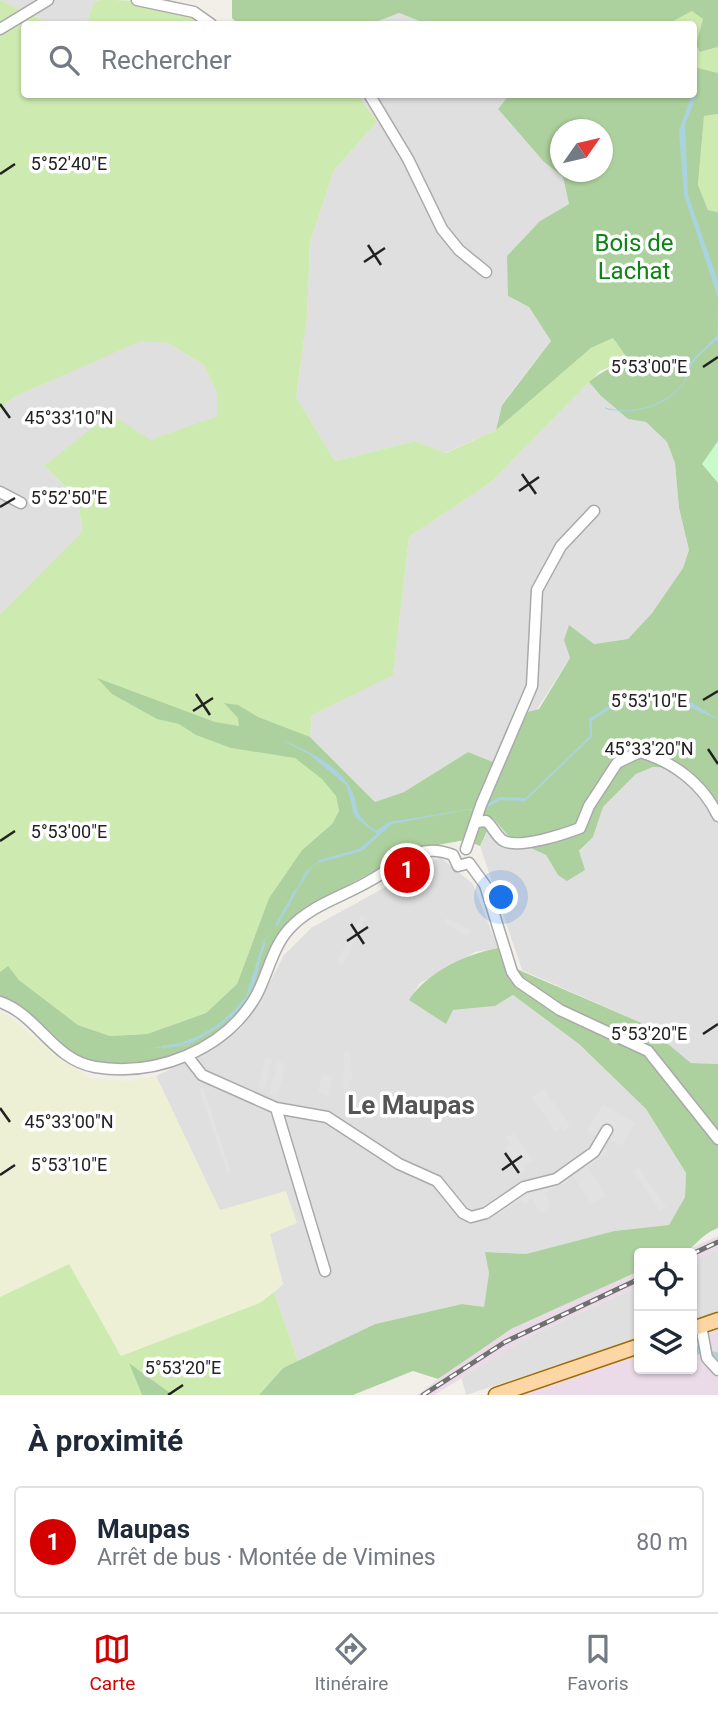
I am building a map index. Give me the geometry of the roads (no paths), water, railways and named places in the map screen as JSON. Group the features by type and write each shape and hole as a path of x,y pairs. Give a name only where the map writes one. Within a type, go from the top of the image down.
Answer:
{"main road":[{"path":"697,1327 718,1320"},
{"path":"496,1395 634,1348"}],"street":[{"path":"21,14 28,0"},
{"path":"0,29 48,0"},
{"path":"137,0 194,12 207,21"},
{"path":"371,98 406,155 442,229 460,250 486,272"},
{"path":"0,492 21,503"},
{"path":"466,849 533,686 537,590 561,546 594,511"},
{"path":"479,813 500,837 509,842 530,843 580,828 589,806 617,763 640,752 687,775 711,801 718,816"},
{"path":"0,1002 21,1012 68,1057 93,1067 156,1064 188,1057 211,1044 237,1022 255,998 282,939 306,914 415,854 435,849 453,855 458,866 469,863"},
{"path":"453,855 458,849 466,849"},
{"path":"466,849 471,855 469,863"},
{"path":"469,863 485,885 512,972 519,982 560,1010 648,1051 718,1139"},
{"path":"188,1057 202,1075 276,1108 327,1117 399,1164 437,1181 463,1213 471,1217 486,1213 524,1186 556,1179 594,1152 607,1130"},
{"path":"276,1108 325,1271"},
{"path":"697,1330 707,1358 718,1370"}],"water":[{"path":"691,98 696,98 685,125 688,195 718,281 718,298 684,195 679,131"},
{"path":"718,304 718,342 716,340 695,360 687,378 680,388 672,396 651,407 640,410 617,411 604,407 626,410 650,406 680,387 691,362 717,334"},
{"path":"648,691 689,701 718,719 654,696 627,700 592,721 592,737 525,801 500,800 481,811 467,810 392,824 362,851 321,861 312,867 295,894 305,873 320,860 360,850 377,834 356,818 346,785 309,754 281,740 309,752 344,778 353,794 359,814 376,831 389,822 483,807 499,797 526,798 590,736 589,719 624,696"},
{"path":"273,928 265,941 255,982 247,999 240,1003 231,1019 225,1023 240,1002 246,998 264,941"},
{"path":"211,1031 186,1046 155,1048 145,1052 156,1047 186,1045"}],"waterway":[{"path":"314,757 330,770"},
{"path":"352,800 355,814"},
{"path":"320,861 360,850 376,836"},
{"path":"277,924 296,890"},
{"path":"248,994 264,944"},
{"path":"163,1047 198,1038 228,1018 245,1000"},
{"path":"714,1356 718,1357"}],"railway":[{"path":"697,1252 718,1242"},
{"path":"423,1395 505,1342 634,1281"}],"place":[{"name":"Maupas","path":"407,870"}],"district":[{"name":"Le Maupas","path":"411,1105"}],"park label":[{"name":"Bois de Lachat","path":"634,257"}]}
